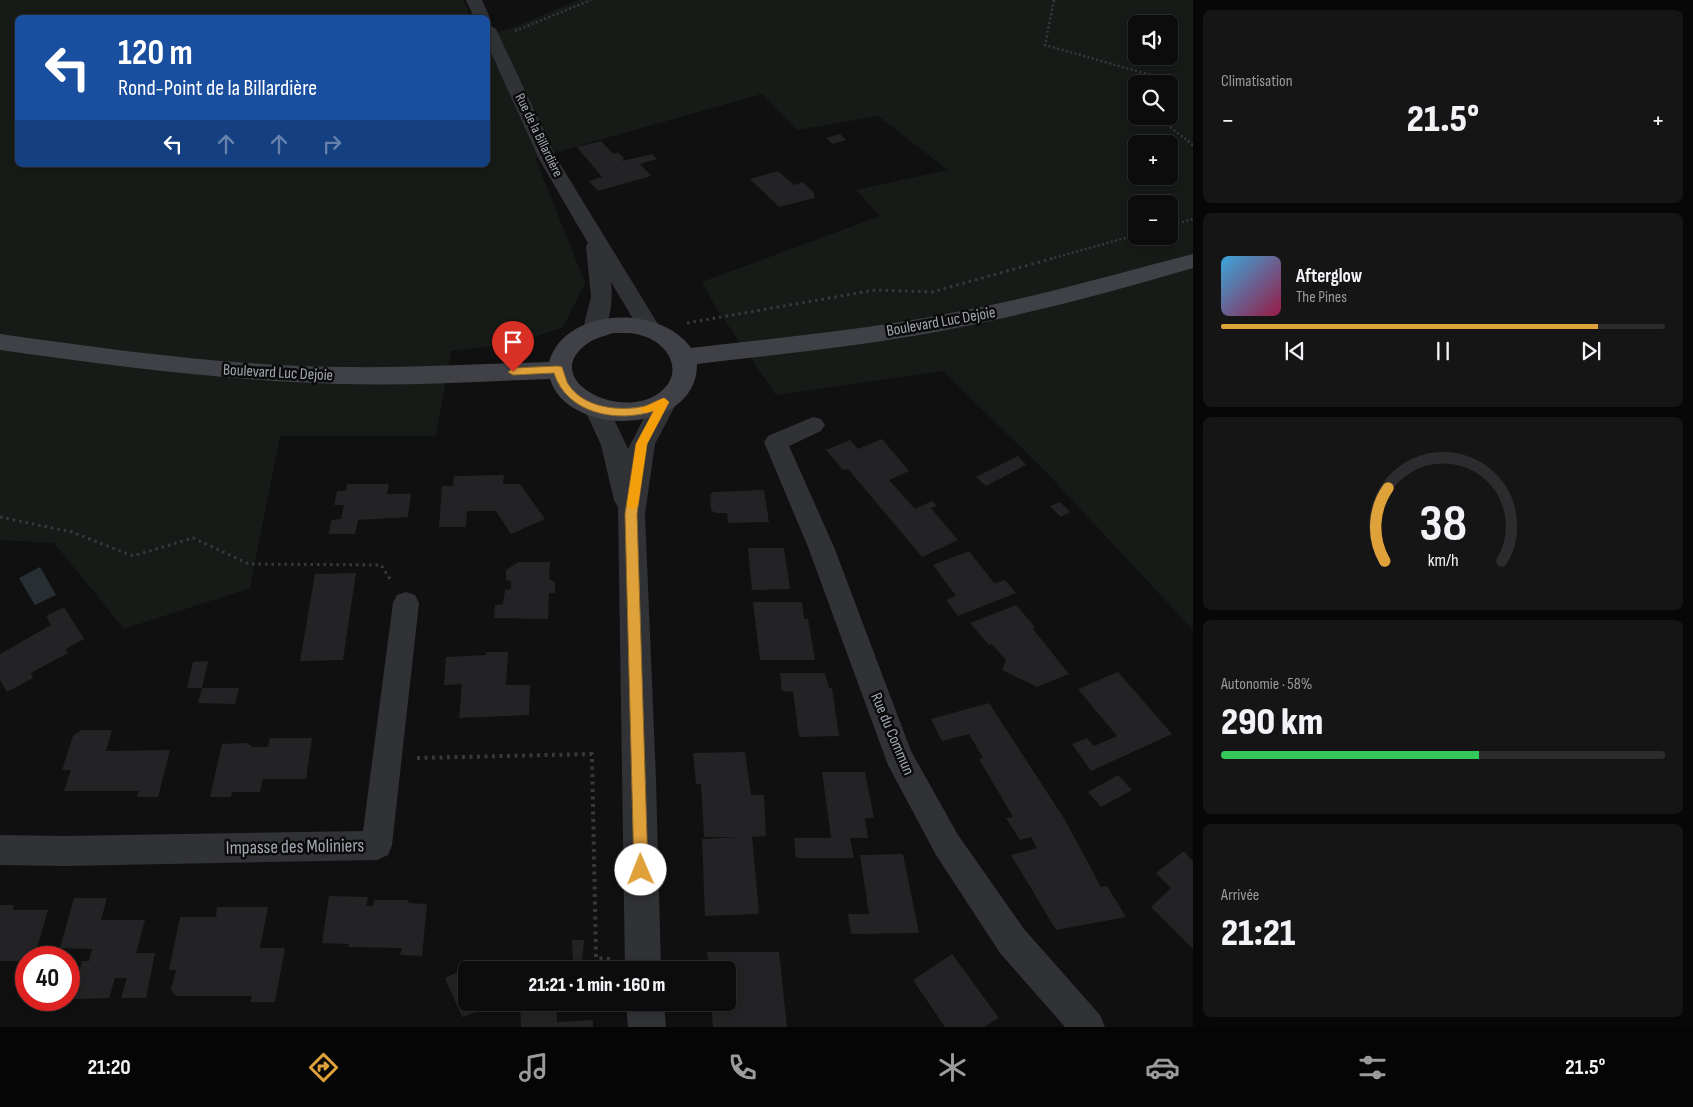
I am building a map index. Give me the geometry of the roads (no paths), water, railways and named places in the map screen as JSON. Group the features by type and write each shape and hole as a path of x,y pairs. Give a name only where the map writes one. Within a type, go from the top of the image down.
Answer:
{"main road":[{"name":"Boulevard Luc Dejoie","path":"684,357 862,336 944,322 1026,306 1193,261"},
{"path":"629,325 656,331 675,344 684,357 686,372 681,387 664,402 649,409 627,412 597,408 573,396 563,383 558,370 561,357 567,345 579,336 594,329 629,325"},
{"name":"Boulevard Luc Dejoie","path":"0,342 142,362 269,373 344,376 558,370"}],"street":[{"path":"474,0 481,15"},
{"name":"Rue de la Billardière","path":"490,33 548,159 595,239 656,331"},
{"name":"Rue de la Billardière","path":"594,329 600,311 603,292 595,239"},
{"path":"643,961 640,779 631,514 642,444 664,402"},
{"path":"597,408 614,445 631,514"},
{"name":"Rue du Commun","path":"812,425 776,442 821,547 898,756 948,845 1012,941 1088,1027"},
{"name":"Impasse des Moliniers","path":"0,850 65,851 377,845 406,603"},
{"path":"646,1011 647,1027"}]}
